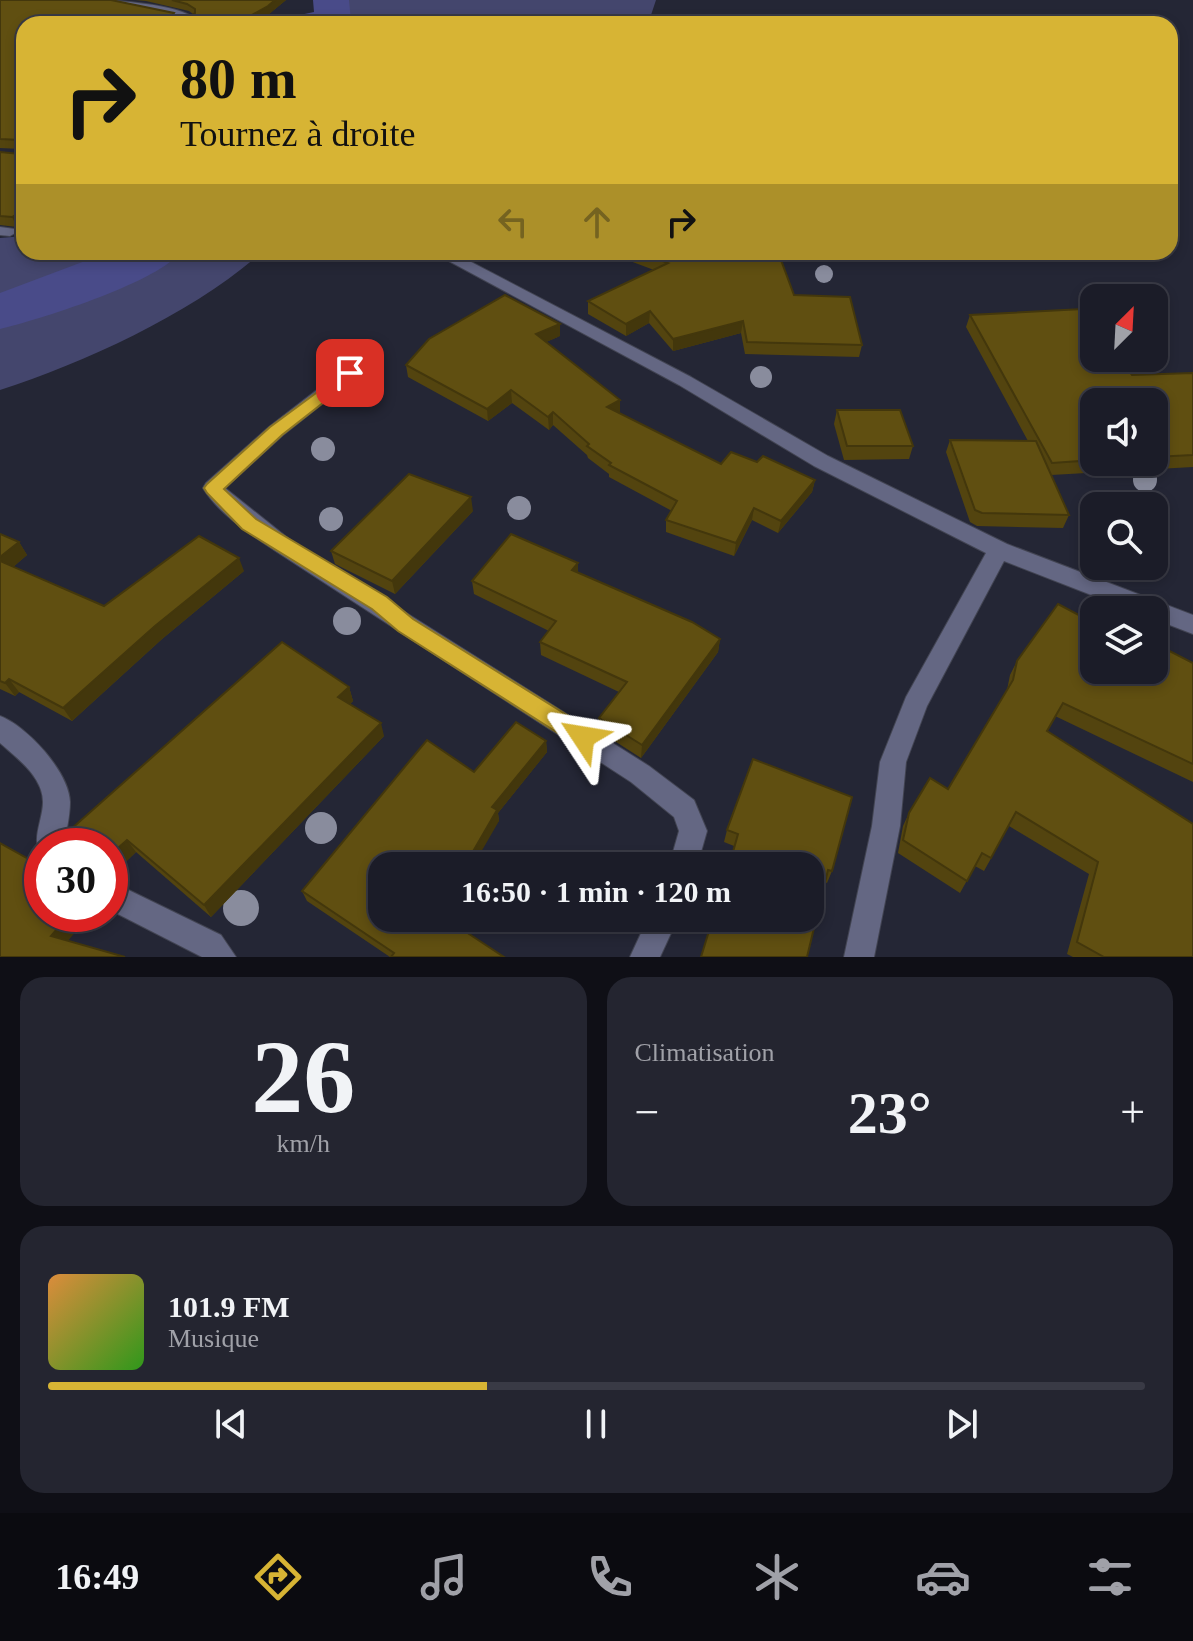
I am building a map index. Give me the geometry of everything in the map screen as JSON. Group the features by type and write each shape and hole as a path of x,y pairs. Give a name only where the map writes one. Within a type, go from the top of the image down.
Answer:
{"street":[{"path":"96,0 186,16"},
{"path":"455,260 685,381 821,461 999,550 1193,625"},
{"path":"350,373 276,431 213,488 249,524 379,603 405,625 629,766 685,809 693,831 687,852"},
{"path":"859,957 886,826 893,762 915,704 999,550"},
{"path":"0,727 40,762 57,799 53,828"},
{"path":"128,905 212,953"},
{"path":"645,957 657,932"}],"shaded area":[{"path":"324,0 656,0 651,16 314,16 321,14"},
{"path":"16,237 16,260 252,260 204,295 137,333 68,365 0,390 0,238"}],"building":[{"path":"0,0 111,0 174,13 172,16 16,16 16,140 0,139"},
{"path":"172,0 275,0 250,16 191,16 195,9"},
{"path":"0,152 16,154 16,215 12,217 0,216"},
{"path":"660,260 781,260 794,295 850,297 862,345 747,342 743,321 673,339 650,311 626,324 588,301 668,263"},
{"path":"505,295 560,324 536,334 620,400 607,407 721,464 731,452 757,462 763,456 815,480 781,521 754,508 736,543 666,520 677,501 609,465 611,463 587,446 589,444 553,412 548,417 511,390 487,409 406,365 429,339"},
{"path":"1080,309 1080,372 1130,372 1132,375 1193,373 1193,455 1168,456 1168,388 1080,388 1080,461 1052,463 970,315"},
{"path":"837,410 900,410 913,446 847,446"},
{"path":"950,440 1036,441 1069,515 982,513 975,510"},
{"path":"409,474 471,497 392,581 331,551"},
{"path":"0,534 19,542 0,557"},
{"path":"511,534 578,563 572,570 692,622 720,639 642,745 599,718 627,682 540,642 556,621 472,581"},
{"path":"199,536 239,558 155,626 63,708 9,679 5,683 0,681 0,561 104,606"},
{"path":"1058,604 1080,616 1080,684 1168,684 1168,650 1193,663 1193,764 1063,703 1047,731 1193,824 1193,957 1104,957 1077,942 1098,862 1016,812 991,858 982,853 967,881 903,840 909,813 930,778 948,789 1013,680 1017,661"},
{"path":"282,642 349,687 338,697 381,723 204,905 128,841 128,828 72,828"},
{"path":"516,722 546,741 492,807 497,810 473,852 368,852 368,932 466,932 504,957 391,957 394,953 302,891 427,740 474,772"},
{"path":"753,759 852,797 832,871 828,870 824,887 824,852 733,852 738,834 727,830"},
{"path":"0,843 24,856 24,932 54,932 51,936 125,957 0,957"},
{"path":"709,932 813,932 807,957 701,957"}],"waterway":[{"path":"331,0 333,16"},
{"path":"0,312 101,276 136,260"}],"route":[{"path":"350,373 276,431 213,488 249,524 379,603 405,625 583,737"}]}
